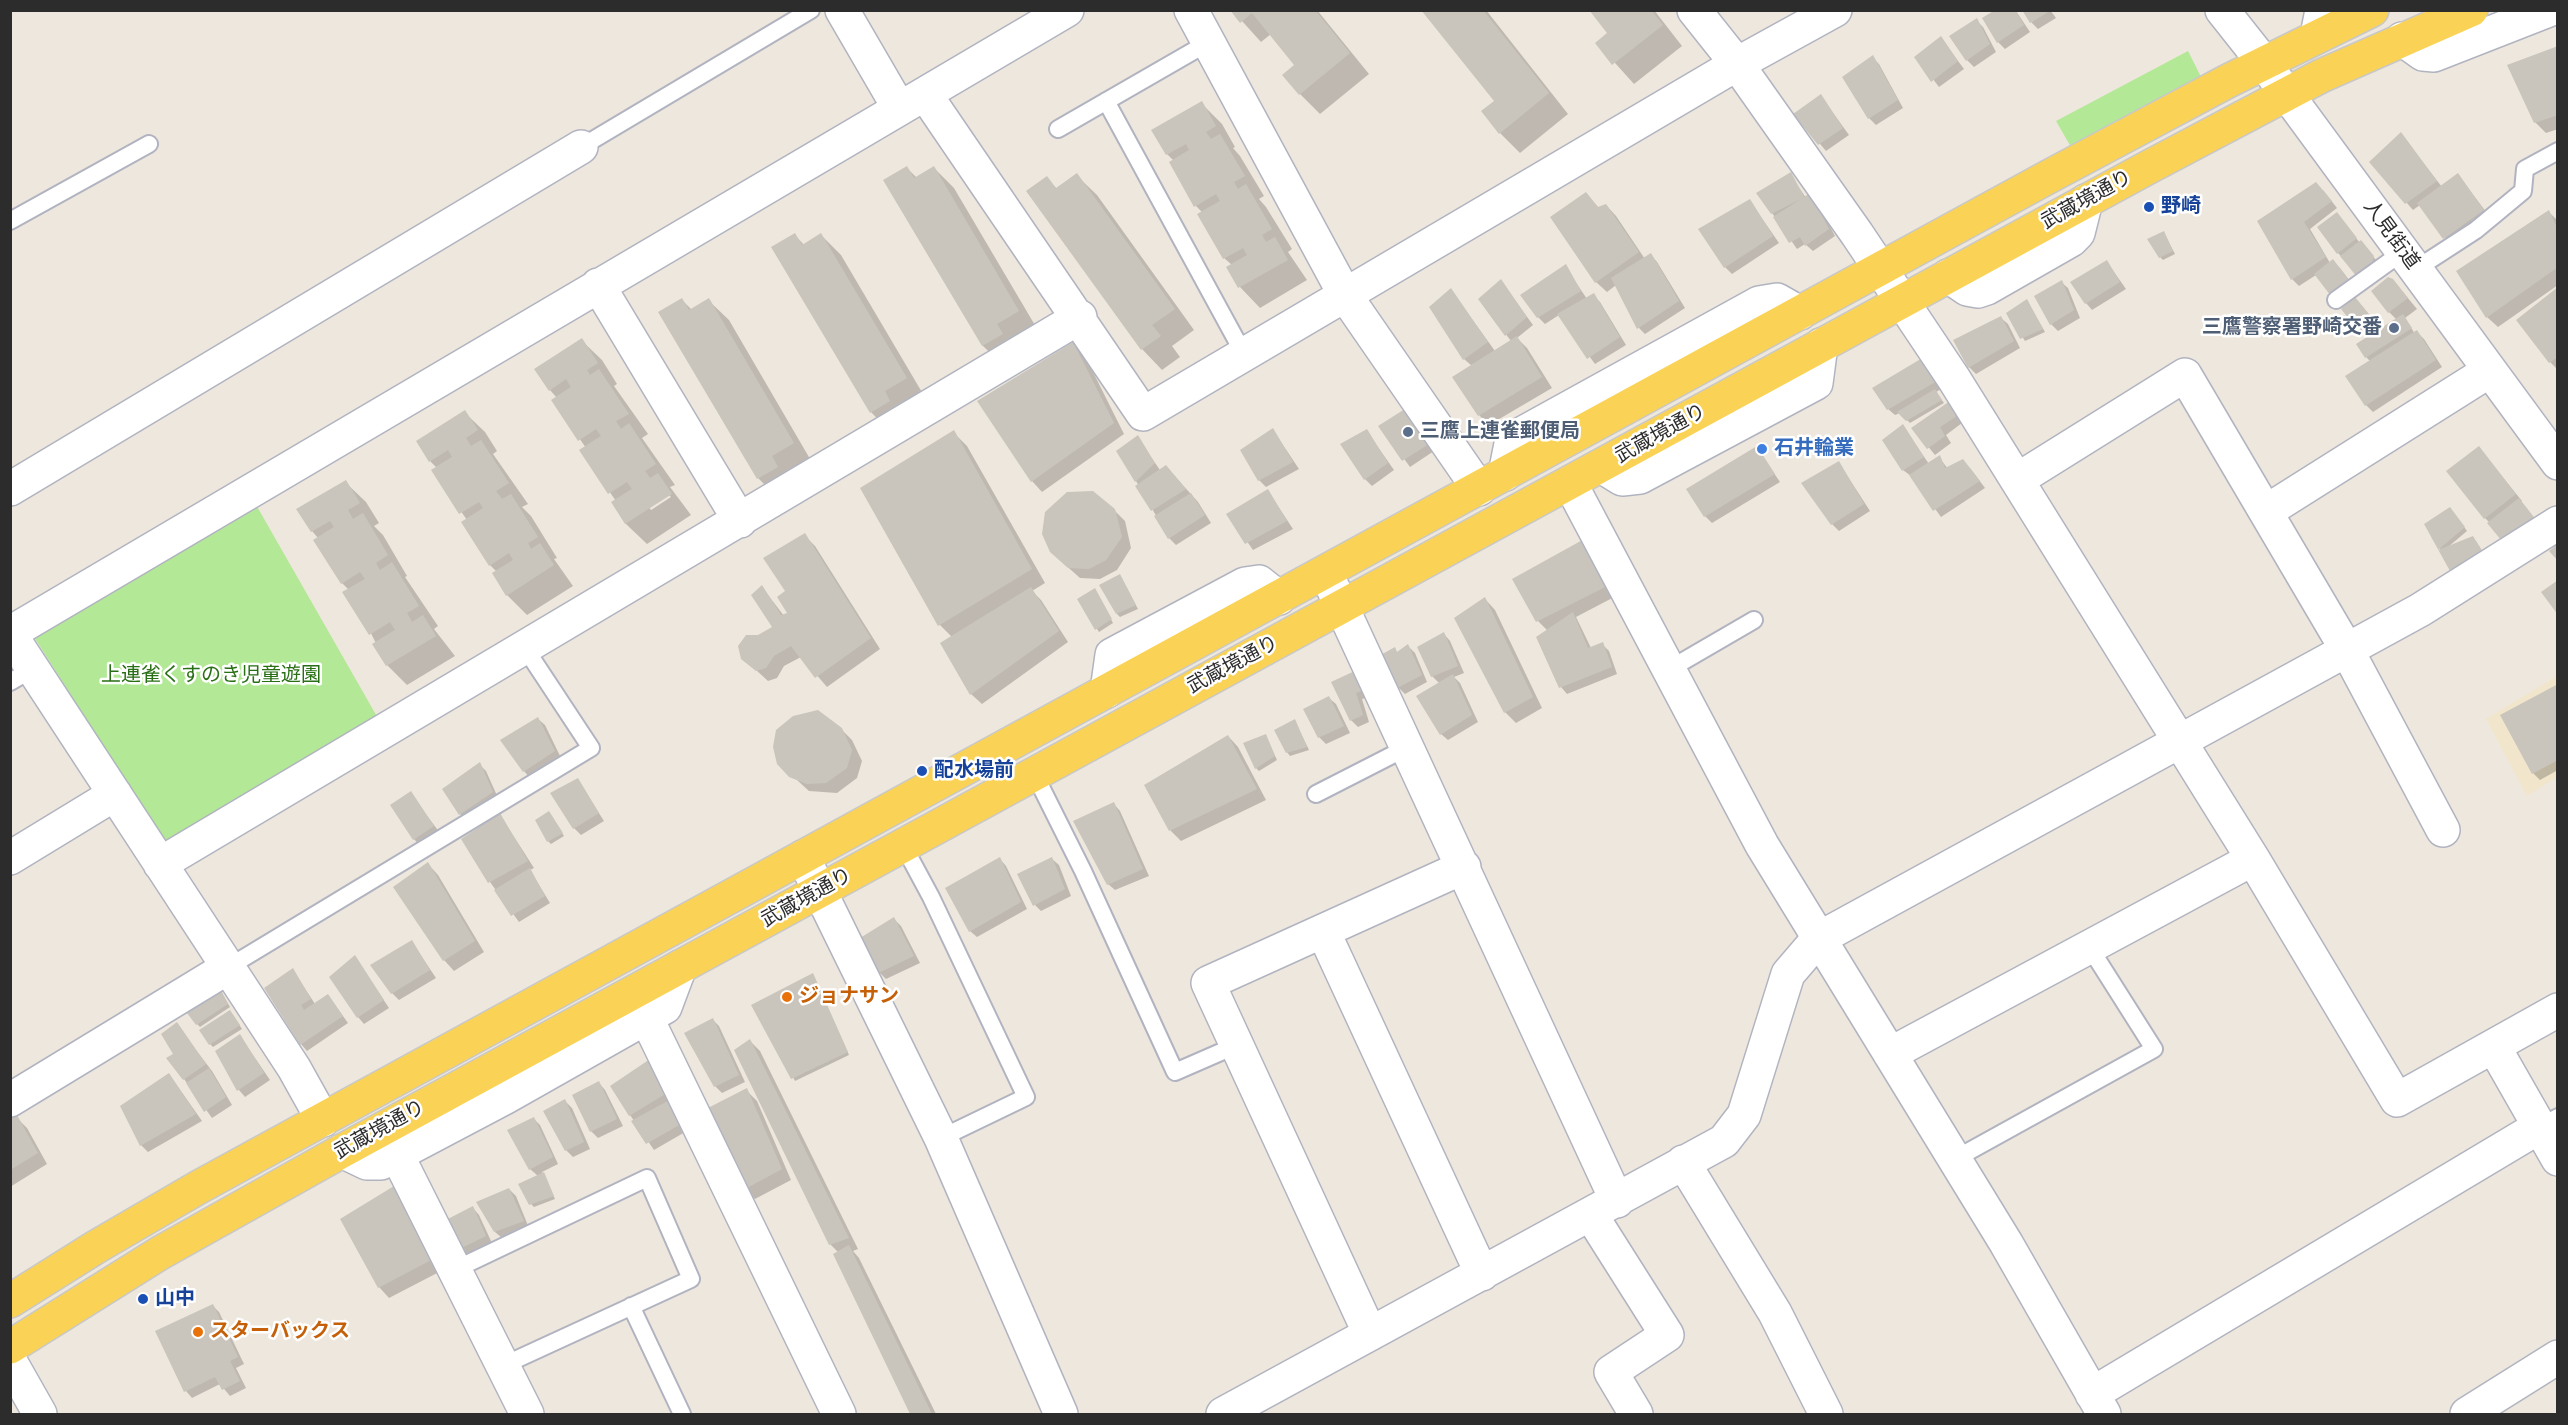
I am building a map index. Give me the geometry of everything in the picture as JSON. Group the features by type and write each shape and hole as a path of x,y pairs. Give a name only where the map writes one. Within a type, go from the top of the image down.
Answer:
{"main road":[{"name":"武蔵境通り","path":"10,1301 144,1218 1800,313 2264,63 2319,23 2372,10"},
{"name":"武蔵境通り","path":"10,1347 160,1253 342,1151 2086,201 2287,95 2402,39 2471,10"},
{"path":"906,801 900,812 902,818 908,820 951,800 997,794"}],"street":[{"path":"842,10 1080,317 1143,414 1245,356 1737,64 1835,10"},
{"path":"323,1120 294,1068 115,794 22,675 10,633 598,285 741,204 1066,10"},
{"path":"1191,10 1345,295 1492,481"},
{"path":"1694,10 1737,64 1903,301 2253,859 2397,1101 2558,1011"},
{"name":"人見街道","path":"2222,10 2264,63 2558,463"},
{"path":"2402,39 2423,54 2434,56 2549,10"},
{"path":"10,489 581,147"},
{"path":"598,285 740,521"},
{"path":"160,864 1080,317"},
{"path":"2267,511 2489,370"},
{"path":"2017,480 2185,375 2347,650 2443,830"},
{"path":"1570,483 1762,845 1955,1159 2098,1404 2548,1122"},
{"path":"1223,1414 1724,1141 1744,1115 1788,974 1818,939 2420,610 2558,523"},
{"path":"1326,573 1406,748 1464,867 1604,1208 1667,1335 1611,1372 1636,1414"},
{"path":"10,858 115,794"},
{"path":"803,857 941,1138 1061,1414"},
{"path":"1890,1054 2253,859"},
{"path":"1370,1334 1208,983 1464,867"},
{"path":"1323,931 1482,1274"},
{"path":"342,1151 367,1163 381,1163 397,1155 665,1007 680,967"},
{"path":"10,1100 227,968"},
{"path":"646,1019 839,1414"},
{"path":"2494,1047 2548,1122 2558,1159"},
{"path":"397,1155 527,1414"},
{"path":"1683,1162 1775,1313 1826,1414"},
{"path":"2468,1414 2558,1357"},
{"path":"10,1361 40,1414"}],"lane":[{"path":"581,147 810,10"},
{"path":"1058,129 1209,42"},
{"path":"1106,101 1245,356"},
{"path":"10,220 149,144"},
{"path":"2336,300 2410,260 2476,230 2523,191 2525,169 2558,151"},
{"path":"1668,670 1754,620"},
{"path":"227,968 591,748 525,648"},
{"path":"1316,794 1406,748"},
{"path":"1035,773 1083,871 1175,1072 1237,1044"},
{"path":"903,845 931,897 1026,1097 941,1138"},
{"path":"1955,1159 2154,1049 2090,948"},
{"path":"454,1270 647,1178 691,1279 502,1366"},
{"path":"631,1306 682,1414"}],"shaded area":[{"path":"2557,676 2557,777 2527,796 2486,719"}],"green space":[{"path":"2188,51 2201,77 2071,147 2056,121"},
{"name":"上連雀くすのき児童遊園","path":"255,503 379,720 168,847 34,637"}],"building":[{"path":"1230,10 1315,10 1350,53 1299,95 1282,75 1294,65 1252,13 1240,23"},
{"path":"1421,10 1483,10 1549,93 1499,134 1481,111 1494,101"},
{"path":"1589,10 1651,10 1663,25 1612,65 1595,43 1607,33"},
{"path":"1995,10 2015,10 2024,25 1997,43 1982,18"},
{"path":"2022,10 2051,10 2030,23"},
{"path":"1977,18 1990,44 1966,61 1949,36"},
{"path":"1941,36 1958,61 1931,82 1914,57"},
{"path":"2558,46 2558,115 2534,123 2507,65"},
{"path":"1873,55 1898,100 1868,119 1842,77"},
{"path":"1821,94 1843,128 1818,145 1793,114"},
{"path":"1202,101 1216,126 1206,132 1211,139 1220,134 1245,176 1234,182 1238,189 1246,184 1272,229 1262,235 1266,242 1275,237 1288,260 1238,288 1226,267 1247,255 1243,248 1223,259 1197,214 1220,201 1216,194 1194,207 1169,162 1189,150 1186,144 1166,155 1151,130"},
{"path":"2401,132 2437,181 2405,204 2369,162"},
{"path":"907,166 914,178 934,166 1019,311 997,324 1003,334 982,346 883,180"},
{"path":"1791,172 1804,197 1810,193 1829,229 1805,246 1800,237 1789,243 1773,217 1801,199 1771,214 1756,193"},
{"path":"1077,173 1175,309 1152,325 1161,336 1141,350 1026,191 1047,176 1056,188"},
{"path":"2458,173 2484,210 2443,239 2417,203"},
{"path":"2316,182 2332,201 2304,222 2326,257 2291,280 2257,221"},
{"path":"1586,192 1598,207 1606,204 1639,252 1595,283 1550,217"},
{"path":"1750,199 1773,236 1724,268 1698,229"},
{"path":"2549,210 2558,230 2558,267 2486,318 2456,271"},
{"path":"2337,212 2357,238 2337,254 2317,227"},
{"path":"2164,231 2173,251 2159,258 2147,239"},
{"path":"795,233 802,245 821,233 907,378 885,391 890,401 870,413 771,247"},
{"path":"2361,240 2374,256 2371,267 2357,277 2340,256"},
{"path":"1651,253 1679,301 1637,329 1611,278"},
{"path":"2333,259 2350,282 2331,296 2314,274"},
{"path":"2107,260 2120,282 2085,304 2070,282"},
{"path":"1566,264 1581,291 1537,318 1520,295"},
{"path":"2388,277 2393,279 2408,298 2388,313 2371,291"},
{"path":"1501,279 1527,317 1505,336 1478,299"},
{"path":"2062,280 2074,310 2050,325 2034,296"},
{"path":"2558,287 2558,357 2549,363 2516,320"},
{"path":"1451,288 1488,342 1463,360 1429,307"},
{"path":"1594,293 1620,337 1587,359 1557,314"},
{"path":"2355,297 2373,319 2358,330 2341,309"},
{"path":"682,298 689,310 709,298 794,443 772,456 778,467 757,479 658,312"},
{"path":"2027,299 2043,329 2020,339 2006,313"},
{"path":"2403,314 2412,328 2365,358 2356,344"},
{"path":"2001,316 2014,341 1968,368 1953,340"},
{"path":"2417,330 2436,360 2365,406 2345,376"},
{"path":"1517,336 1542,377 1478,416 1452,377"},
{"path":"582,338 598,363 587,370 590,375 599,369 629,414 616,421 621,429 629,423 656,464 645,471 650,478 658,473 672,494 625,524 611,502 632,489 627,482 608,494 579,450 601,436 596,429 578,441 551,400 571,387 566,379 549,391 534,369"},
{"path":"1073,342 1114,423 1031,482 977,401"},
{"path":"1924,357 1937,381 1887,410 1872,388"},
{"path":"1935,389 1942,400 1906,421 1897,412"},
{"path":"1950,401 1957,416 1940,427 1945,436 1927,449 1911,428"},
{"path":"1408,407 1432,442 1402,461 1378,426"},
{"path":"465,410 478,430 466,438 471,446 481,440 509,483 496,491 502,499 511,494 538,537 528,543 531,549 540,543 554,565 506,596 492,573 513,560 509,553 489,566 461,522 483,508 479,502 459,514 431,470 452,457 448,450 429,462 416,441"},
{"path":"1903,424 1924,457 1902,471 1882,440"},
{"path":"1273,428 1293,462 1258,481 1240,450"},
{"path":"1367,429 1388,463 1364,480 1340,444"},
{"path":"954,430 1032,569 938,626 860,488"},
{"path":"1138,435 1155,463 1135,482 1116,451"},
{"path":"1757,446 1775,474 1704,517 1686,489"},
{"path":"2479,446 2516,494 2484,519 2446,471"},
{"path":"1940,455 1945,468 1963,459 1980,481 1933,511 1909,475"},
{"path":"1839,461 1864,504 1831,525 1801,483"},
{"path":"1166,465 1186,489 1151,511 1135,486"},
{"path":"346,480 360,503 348,510 353,519 363,513 388,555 376,563 380,570 392,562 419,606 407,613 412,622 423,615 436,636 386,666 372,644 395,630 390,622 369,635 342,592 365,579 360,572 341,584 313,540 334,527 330,521 311,532 296,509"},
{"path":"1268,489 1287,521 1245,544 1226,514"},
{"path":"1093,491 1115,509 1122,537 1106,560 1089,569 1068,568 1050,552 1042,534 1045,512 1067,492"},
{"path":"1191,493 1205,515 1168,539 1154,516"},
{"path":"2519,498 2537,521 2506,546 2487,523"},
{"path":"2450,507 2465,527 2438,550 2424,524"},
{"path":"2558,529 2558,561 2549,551 2554,547 2546,538"},
{"path":"805,533 871,638 815,678 791,646 774,656 766,668 756,671 741,659 738,646 746,635 758,635 772,627 751,595 762,585 781,615 787,613 777,597 785,591 763,558"},
{"path":"2473,536 2482,551 2450,571 2438,550"},
{"path":"1586,538 1611,584 1536,622 1512,579"},
{"path":"1120,574 1136,605 1116,614 1099,585"},
{"path":"2558,580 2558,615 2541,592"},
{"path":"1031,587 1059,631 970,695 940,643"},
{"path":"1095,588 1112,619 1095,630 1077,599"},
{"path":"1485,597 1533,697 1504,713 1454,618"},
{"path":"1573,612 1588,648 1603,642 1612,667 1559,688 1536,637"},
{"path":"1444,632 1458,666 1431,677 1417,647"},
{"path":"1408,644 1422,675 1397,688 1377,657 1395,647 1397,652"},
{"path":"1359,669 1367,689 1356,693 1363,715 1350,721 1331,682"},
{"path":"1453,674 1472,715 1440,735 1416,696"},
{"path":"2558,684 2558,760 2532,774 2500,715"},
{"path":"1329,696 1344,726 1318,738 1303,709"},
{"path":"818,710 842,728 852,750 847,768 826,783 807,784 789,777 777,764 773,747 776,730 793,716"},
{"path":"538,717 555,751 523,772 500,740"},
{"path":"1295,719 1307,747 1286,753 1274,730"},
{"path":"1266,734 1275,756 1255,769 1243,743"},
{"path":"1228,735 1257,789 1169,831 1144,785"},
{"path":"480,762 493,792 459,815 442,789"},
{"path":"578,778 599,813 573,829 550,793"},
{"path":"411,791 434,826 413,840 390,805"},
{"path":"1114,802 1143,869 1107,885 1073,821"},
{"path":"549,811 563,833 547,842 535,820"},
{"path":"500,813 528,861 488,883 461,839"},
{"path":"1000,857 1021,902 969,932 945,888"},
{"path":"1052,857 1065,889 1033,906 1017,874"},
{"path":"428,862 475,941 443,961 393,887"},
{"path":"530,868 545,896 511,916 494,890"},
{"path":"894,917 914,956 878,973 860,938"},
{"path":"412,940 430,970 391,994 370,965"},
{"path":"355,955 384,1000 357,1018 329,977"},
{"path":"293,968 311,999 301,1005 304,1010 328,994 343,1016 300,1045 264,988"},
{"path":"813,973 848,1052 791,1079 751,1005"},
{"path":"221,990 228,1004 196,1025 184,1009 200,997 204,1003"},
{"path":"230,1010 240,1025 209,1045 199,1030"},
{"path":"713,1018 739,1075 714,1087 684,1033"},
{"path":"177,1022 206,1064 183,1080 166,1058 173,1054 161,1034"},
{"path":"240,1034 264,1073 237,1091 215,1051"},
{"path":"750,1039 849,1238 829,1245 734,1050"},
{"path":"656,1055 670,1091 629,1116 610,1086"},
{"path":"209,1068 226,1097 204,1112 186,1083"},
{"path":"169,1073 196,1114 140,1146 120,1106"},
{"path":"599,1081 617,1119 590,1132 572,1095"},
{"path":"747,1088 782,1169 743,1190 702,1111"},
{"path":"675,1097 686,1121 646,1144 631,1121"},
{"path":"565,1099 584,1142 565,1151 543,1111"},
{"path":"17,1115 38,1153 10,1170 10,1119"},
{"path":"534,1117 553,1157 529,1170 507,1130"},
{"path":"544,1172 554,1196 529,1205 518,1184"},
{"path":"394,1186 433,1259 378,1288 340,1219"},
{"path":"509,1188 524,1221 494,1232 476,1202"},
{"path":"473,1206 486,1236 457,1250 442,1222"},
{"path":"849,1245 932,1414 910,1414 833,1254"},
{"path":"213,1304 238,1357 230,1361 240,1381 222,1390 215,1377 184,1392 155,1331"}],"place":[{"name":"野崎","path":"2149,207"},
{"name":"三鷹警察署野崎交番","path":"2394,328"},
{"name":"三鷹上連雀郵便局","path":"1408,432"},
{"name":"石井輪業","path":"1762,449"},
{"name":"配水場前","path":"922,771"},
{"name":"ジョナサン","path":"787,997"},
{"name":"山中","path":"143,1299"},
{"name":"スターバックス","path":"198,1332"}]}
